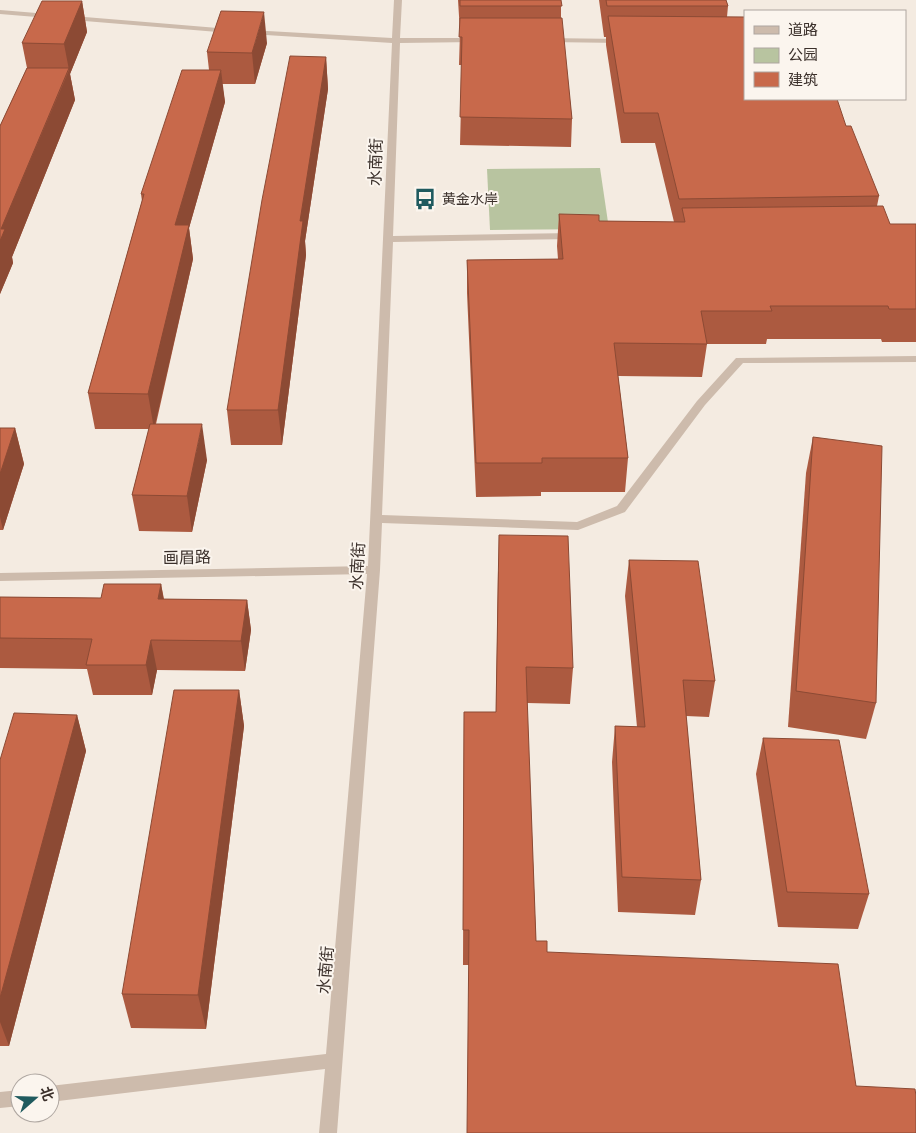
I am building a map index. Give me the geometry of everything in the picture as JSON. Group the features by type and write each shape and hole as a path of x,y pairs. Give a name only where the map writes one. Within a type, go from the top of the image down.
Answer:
{"street":[{"name":"水南街","path":"328,1133 374,570 398,0"},
{"path":"0,12 275,34 396,40 487,40"},
{"path":"535,40 632,41"},
{"path":"388,239 586,236"},
{"path":"376,519 578,526 622,509 700,403 740,360 916,359"},
{"name":"画眉路","path":"0,577 374,570"},
{"path":"60,1093 334,1061"}],"green space":[{"path":"600,168 609,229 490,230 487,169"}],"building":[{"path":"460,0 561,0 562,6 460,6"},
{"path":"606,0 726,0 728,6 607,6"},
{"path":"42,1 82,1 64,44 22,43"},
{"path":"221,11 264,12 252,53 207,52"},
{"path":"608,16 744,17 744,100 837,100 846,126 851,126 879,196 679,199 658,113 624,113"},
{"path":"460,18 562,18 572,119 460,117 462,37 459,37"},
{"path":"290,56 326,57 300,221 303,221 278,410 227,410 262,200"},
{"path":"27,68 69,68 1,229 5,229 0,241 0,126"},
{"path":"182,70 221,70 175,225 189,225 148,394 88,393 144,194 141,194"},
{"path":"883,206 890,224 916,224 916,309 889,309 888,306 770,306 772,311 701,311 707,344 614,343 628,458 542,458 542,463 476,463 467,260 563,259 559,214 599,215 599,221 685,222 682,208"},
{"path":"150,424 202,424 187,496 132,495"},
{"path":"0,428 15,428 0,474"},
{"path":"813,437 882,446 876,703 796,691"},
{"path":"499,535 568,536 573,668 526,667 536,941 547,941 547,952 838,964 856,1086 915,1089 916,1133 467,1133 469,930 463,930 464,712 496,712"},
{"path":"629,560 698,561 715,681 683,680 701,880 622,877 615,726 645,727"},
{"path":"104,584 161,584 158,599 247,600 241,641 151,640 146,665 86,665 92,639 0,638 0,597 101,598"},
{"path":"174,690 239,690 198,995 122,994"},
{"path":"14,713 77,715 0,998 0,760"},
{"path":"763,738 839,740 869,894 787,892"}],"place":[{"name":"黄金水岸","path":"425,199"}]}
